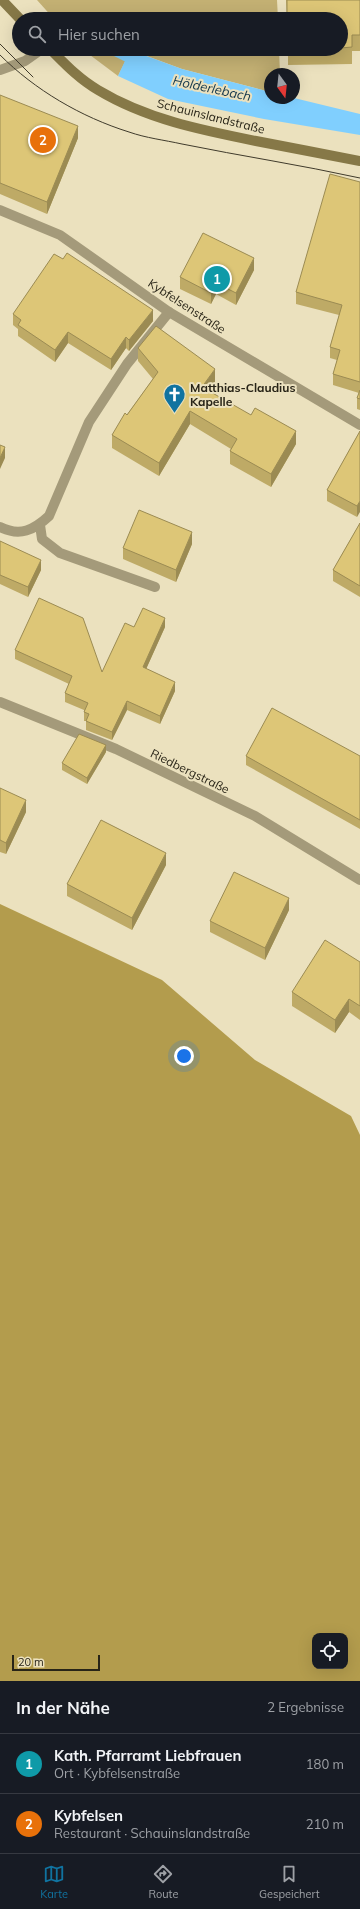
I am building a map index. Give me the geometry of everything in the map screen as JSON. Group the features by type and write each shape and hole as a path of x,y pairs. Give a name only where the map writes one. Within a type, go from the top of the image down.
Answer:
{"main road":[{"path":"2,0 13,12"},
{"name":"Schauinslandstraße","path":"57,56 77,76 97,90 126,106 182,125 360,161"}],"street":[{"path":"0,70 25,61 32,56"},
{"name":"Kybfelsenstraße","path":"0,210 60,235 168,312 360,425"},
{"path":"0,527 7,530 25,532 40,525 49,516 89,422 127,364 168,312"},
{"path":"40,525 42,539 60,553 156,587"},
{"name":"Riedbergstraße","path":"0,702 116,749 255,816 360,880"}],"shaded area":[{"path":"37,0 277,0 278,12 48,12"},
{"path":"91,56 128,56 118,76"},
{"path":"147,56 279,56 280,68 264,68 264,90 182,69"},
{"path":"0,904 162,980 255,1060 351,1116 360,1135 360,1681 0,1681"}],"water":[{"path":"127,56 146,56 182,69 264,90 264,104 300,104 300,99 360,114 360,135 264,119 168,99 118,76"}],"building":[{"path":"287,0 360,0 360,35 352,35 352,47 348,47 348,12 287,12"},
{"path":"0,95 78,126 47,202 0,183"},
{"path":"330,174 360,182 360,382 333,374 340,350 330,347 342,305 296,292"},
{"path":"203,233 254,258 236,293 216,283 211,293 180,277"},
{"path":"67,253 153,310 129,340 126,337 111,359 68,332 55,350 18,325 21,320 13,314 54,254 63,259"},
{"path":"156,326 215,369 202,387 251,415 255,408 296,431 271,474 230,451 237,439 190,411 159,463 112,435 125,413 127,415 158,372 138,348"},
{"path":"360,390 360,399 357,398"},
{"path":"360,431 360,501 357,506 327,490"},
{"path":"0,445 5,447 0,458"},
{"path":"139,510 192,532 176,570 123,548"},
{"path":"360,523 360,586 333,570"},
{"path":"0,541 41,560 28,587 0,575"},
{"path":"39,598 83,618 102,672 125,623 134,627 143,608 165,618 143,667 175,682 160,716 127,701 112,732 86,721 89,714 84,712 88,703 65,693 72,676 15,650"},
{"path":"272,708 360,756 360,820 246,756"},
{"path":"79,734 106,745 87,778 62,763"},
{"path":"0,788 26,800 6,843 0,840"},
{"path":"101,820 166,853 132,918 67,884"},
{"path":"234,872 289,898 265,948 210,921"},
{"path":"325,940 360,962 360,1006 349,999 335,1020 292,992"}],"waterway":[{"name":"Hölderlebach","path":"124,56 138,63"}],"tram line":[{"path":"0,44 33,77"},
{"path":"0,55 28,80 44,91 76,110 111,126 155,139 360,178"}],"place":[{"name":"Kybfelsen","path":"43,140"},
{"name":"Kath. Pfarramt Liebfrauen","path":"217,279"},
{"name":"Matthias-Claudius Kapelle","path":"174,414"}]}
